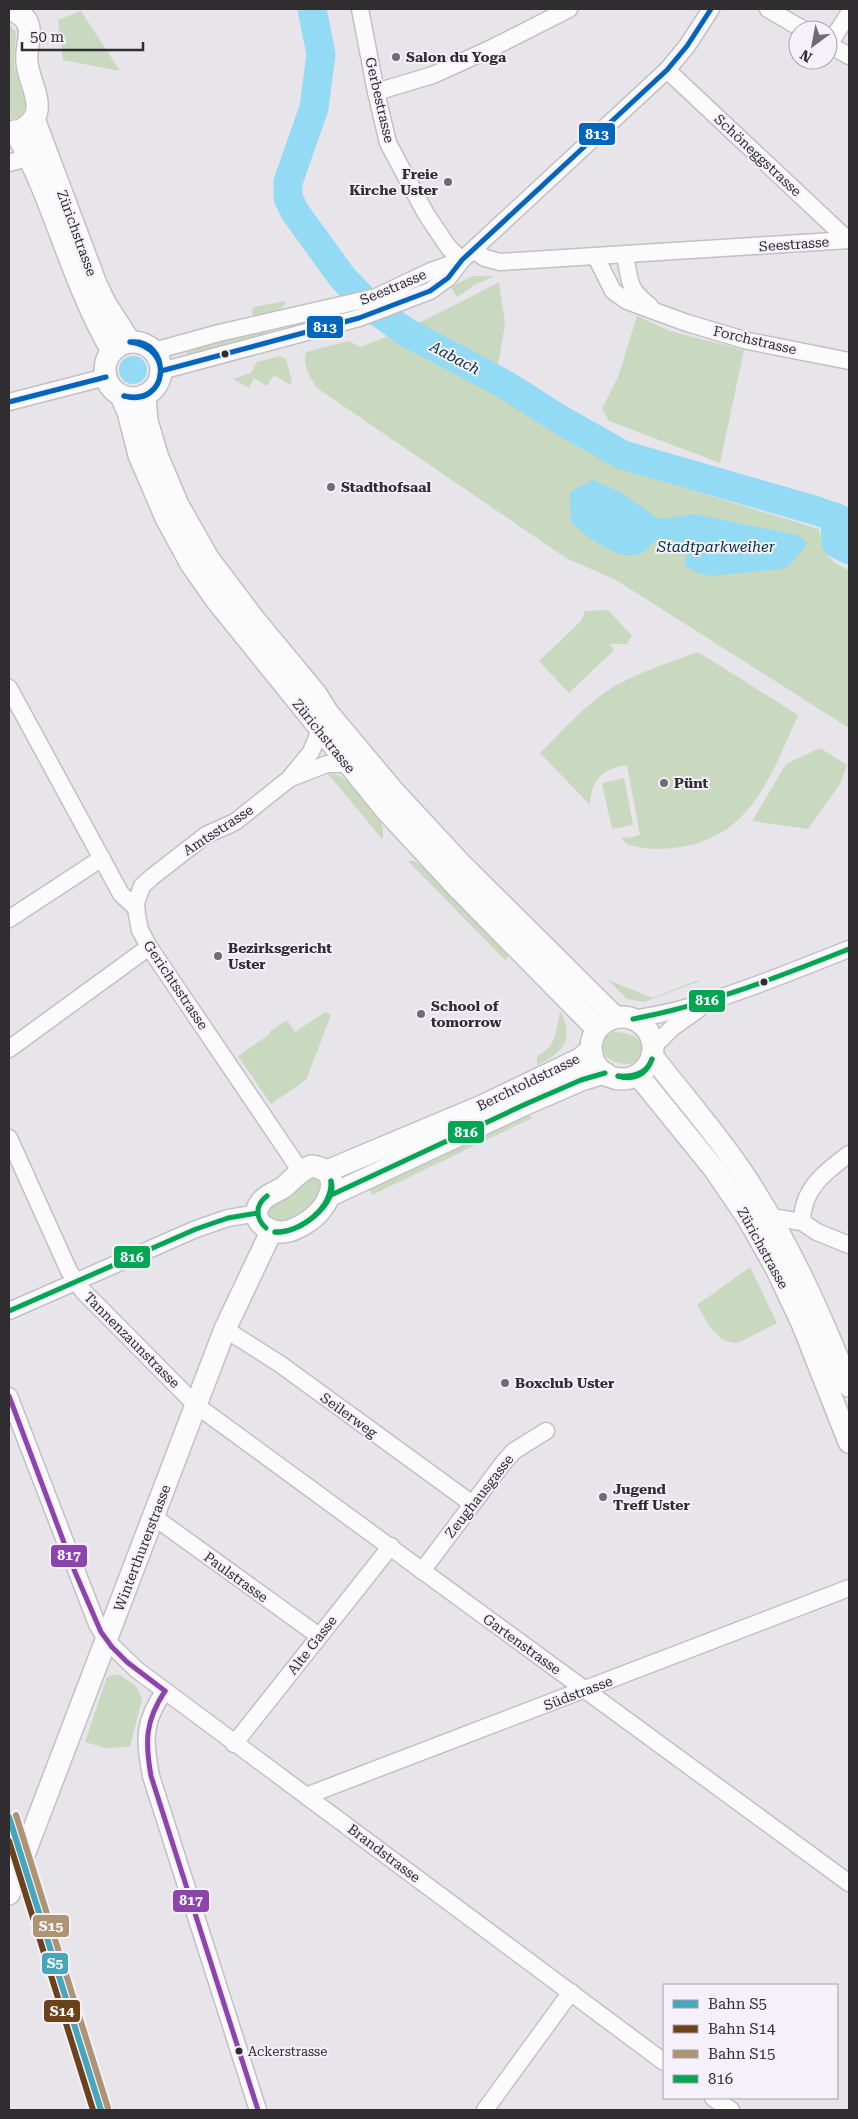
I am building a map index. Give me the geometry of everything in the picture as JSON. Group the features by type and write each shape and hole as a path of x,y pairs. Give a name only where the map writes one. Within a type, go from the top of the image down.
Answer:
{"main road":[{"path":"10,9 25,19 30,30"},
{"path":"12,130 25,128 34,118 37,109 26,58 30,30 39,9"},
{"name":"Zürichstrasse","path":"34,118 121,347"},
{"name":"Zürichstrasse","path":"12,130 30,156 98,329 121,347"},
{"path":"143,344 154,351 159,360 161,371 157,386 145,396 133,398 121,396 111,388 106,377 105,366 121,347 143,344"},
{"name":"Zürichstrasse","path":"121,396 128,412 139,455 149,482 191,564 217,601 384,809 454,883 615,1022"},
{"name":"Zürichstrasse","path":"145,396 150,435 157,455 178,504 208,558 260,626 316,694 333,719 395,793 460,863 615,1022"},
{"path":"615,1022 641,1023 648,1029 653,1051 647,1068 638,1075 627,1078 605,1073 595,1063 591,1050 592,1038 615,1022"},
{"name":"Berchtoldstrasse","path":"327,1171 482,1106 580,1059 591,1050"},
{"name":"Zürichstrasse","path":"653,1051 720,1142 770,1217 792,1254 849,1386"},
{"name":"Berchtoldstrasse","path":"329,1196 528,1103 581,1080 605,1073"},
{"name":"Zürichstrasse","path":"638,1075 715,1170 749,1220 776,1268 802,1323 849,1442"},
{"path":"310,1166 320,1167 327,1171 332,1179 333,1186 320,1211 300,1227 279,1233 271,1232 264,1227 259,1220 260,1203 282,1188 300,1170 310,1166"},
{"name":"Winterthurerstrasse","path":"9,1894 225,1329 271,1232"}],"street":[{"name":"Gerbestrasse","path":"360,9 388,143 426,214 449,248 468,255"},
{"path":"376,92 433,75 569,9"},
{"path":"468,255 667,70 687,46 711,9"},
{"path":"768,9 788,21"},
{"path":"838,30 849,13"},
{"path":"838,49 849,56"},
{"name":"Schöneggstrasse","path":"667,70 849,240"},
{"path":"9,163 30,156"},
{"name":"Seestrasse","path":"161,371 354,311 376,297 468,255 500,262 596,258 849,240"},
{"name":"Seestrasse","path":"154,351 228,330 297,314 388,308 439,286 468,255"},
{"name":"Forchstrasse","path":"626,256 630,282 636,295 662,315"},
{"name":"Forchstrasse","path":"596,258 613,291 627,301 662,315 748,340 849,361"},
{"path":"9,402 106,377"},
{"name":"Gerichtsstrasse","path":"9,688 121,894 136,908 138,923 149,947 300,1170"},
{"name":"Amtsstrasse","path":"136,908 140,892 152,876 206,835 235,822 289,779 311,752 320,730"},
{"name":"Amtsstrasse","path":"289,779 328,764 347,764"},
{"path":"9,919 102,858"},
{"path":"9,1049 149,947"},
{"path":"615,1022 708,1002 849,949"},
{"path":"653,1051 672,1028 708,1002"},
{"name":"Tannenzaunstrasse","path":"9,1138 69,1271 76,1281 196,1405"},
{"path":"798,1221 803,1204 815,1182 849,1154"},
{"path":"9,1311 196,1229 228,1218 258,1213"},
{"path":"770,1217 798,1221 817,1232 849,1245"},
{"name":"Seilerweg","path":"225,1329 280,1364 471,1503"},
{"name":"Brandstrasse","path":"9,1396 76,1572 106,1641 128,1662 234,1744 663,2061"},
{"name":"Gartenstrasse","path":"196,1405 849,1883"},
{"name":"Zeughausgasse","path":"422,1571 471,1503 514,1451 546,1432"},
{"name":"Paulstrasse","path":"154,1517 319,1636"},
{"name":"Alte Gasse","path":"234,1744 391,1546"},
{"name":"Südstrasse","path":"306,1796 849,1588"},
{"path":"165,1690 153,1709 146,1734 146,1748 151,1776 258,2110"},
{"path":"484,2110 571,1992"},
{"path":"714,2099 730,2110"}],"green space":[{"path":"81,11 120,71 63,60 58,20"},
{"path":"9,24 16,32 14,65 27,106 19,118 9,119"},
{"path":"472,276 494,276 476,284 457,297 451,287"},
{"path":"499,282 505,324 494,388 626,470 819,529 827,554 835,563 849,570 849,728 616,580 566,558 317,388 309,375 305,362 306,352 349,341 360,347 413,325"},
{"path":"285,301 285,304 277,313 253,318 252,310 254,307"},
{"path":"637,316 670,331 744,350 720,463 609,421 602,409 618,377"},
{"path":"269,327 270,335 188,358 185,349"},
{"path":"280,356 286,359 292,382 290,385 274,375 267,386 254,378 249,388 233,379 251,373 257,362"},
{"path":"608,610 632,636 627,644 609,644 614,650 569,693 539,661 581,621 585,611"},
{"path":"698,652 798,715 764,787 750,807 734,824 714,837 689,845 659,849 628,845 621,838 640,835 627,765 611,769 600,777 593,789 590,805 540,753 585,708 615,686 656,667"},
{"path":"820,748 847,765 840,784 808,829 752,821 786,764"},
{"path":"328,774 338,775 348,781 380,820 383,829 383,840"},
{"path":"624,778 633,825 612,829 602,783"},
{"path":"408,861 414,861 423,867 506,951 508,956 506,961"},
{"path":"608,980 652,998 700,981 644,1002 627,999"},
{"path":"560,1011 566,1030 564,1044 554,1055 537,1065 537,1056 544,1052 552,1043"},
{"path":"325,1012 331,1015 306,1080 271,1104 238,1056 287,1020 295,1032"},
{"path":"614,1032 634,1036 643,1044 642,1055 636,1062 619,1063 606,1056 602,1050 602,1044"},
{"path":"530,1115 532,1118 372,1195 370,1190"},
{"path":"312,1174 324,1182 312,1208 282,1225 267,1218 267,1206"},
{"path":"750,1267 777,1323 740,1342 732,1343 725,1341 709,1325 697,1305"},
{"path":"118,1674 136,1686 142,1699 130,1747 106,1748 85,1742 107,1677"}],"water":[{"path":"133,356 143,360 147,370 143,380 133,384 123,380 119,370 123,360"},
{"name":"Stadtparkweiher","path":"593,480 622,493 658,519 694,514 798,535 808,543 787,568 711,576 696,572 684,565 688,551 674,540 658,538 640,554 623,554 603,546 571,522 570,492"}],"waterway":[{"name":"Aabach","path":"312,9 321,54 314,108 288,182 288,198 295,212 342,277 371,307 406,332 506,385 561,420 623,455 817,511 849,523"},
{"path":"835,517 836,543 849,550"}],"rail line":[{"name":"S15","path":"16,1815 108,2108"},
{"name":"S5","path":"9,1817 101,2110"},
{"name":"S14","path":"9,1841 93,2110"}],"transit line":[{"name":"813","path":"161,371 359,318 430,291 448,278 462,260 667,70 687,46 711,9"},
{"name":"813","path":"124,396 139,397 150,392 157,384 160,375 159,364 154,354 144,346 130,342"},
{"name":"813","path":"124,396 139,397 150,392 157,384 160,372 159,361 154,351 144,344 130,342"},
{"name":"813","path":"9,402 106,377"},
{"name":"816","path":"633,1019 716,998 849,949"},
{"name":"816","path":"618,1076 639,1074 647,1068 652,1059"},
{"name":"816","path":"618,1076 629,1078 639,1075 643,1073 652,1059"},
{"name":"816","path":"329,1196 528,1103 581,1080 605,1073"},
{"name":"816","path":"275,1232 294,1229 323,1208 332,1190 331,1181"},
{"name":"816","path":"275,1232 295,1228 314,1217 326,1200 330,1191 331,1181"},
{"name":"816","path":"266,1228 262,1224 258,1212 260,1203 267,1196"},
{"name":"816","path":"9,1311 196,1229 228,1218 258,1213"},
{"name":"817","path":"9,1396 75,1572 101,1632 112,1647 127,1662 165,1691"},
{"name":"817","path":"165,1691 158,1702 148,1732 151,1776 258,2110"}],"place":[{"name":"Salon du Yoga","path":"396,57"},
{"name":"Freie Kirche Uster","path":"448,182"},
{"name":"Stadthofsaal","path":"331,487"},
{"name":"Pünt","path":"664,783"},
{"name":"Bezirksgericht Uster","path":"218,956"},
{"name":"School of tomorrow","path":"421,1014"},
{"name":"Boxclub Uster","path":"505,1383"},
{"name":"Jugend Treff Uster","path":"603,1497"},
{"name":"Ackerstrasse","path":"239,2051"}]}
